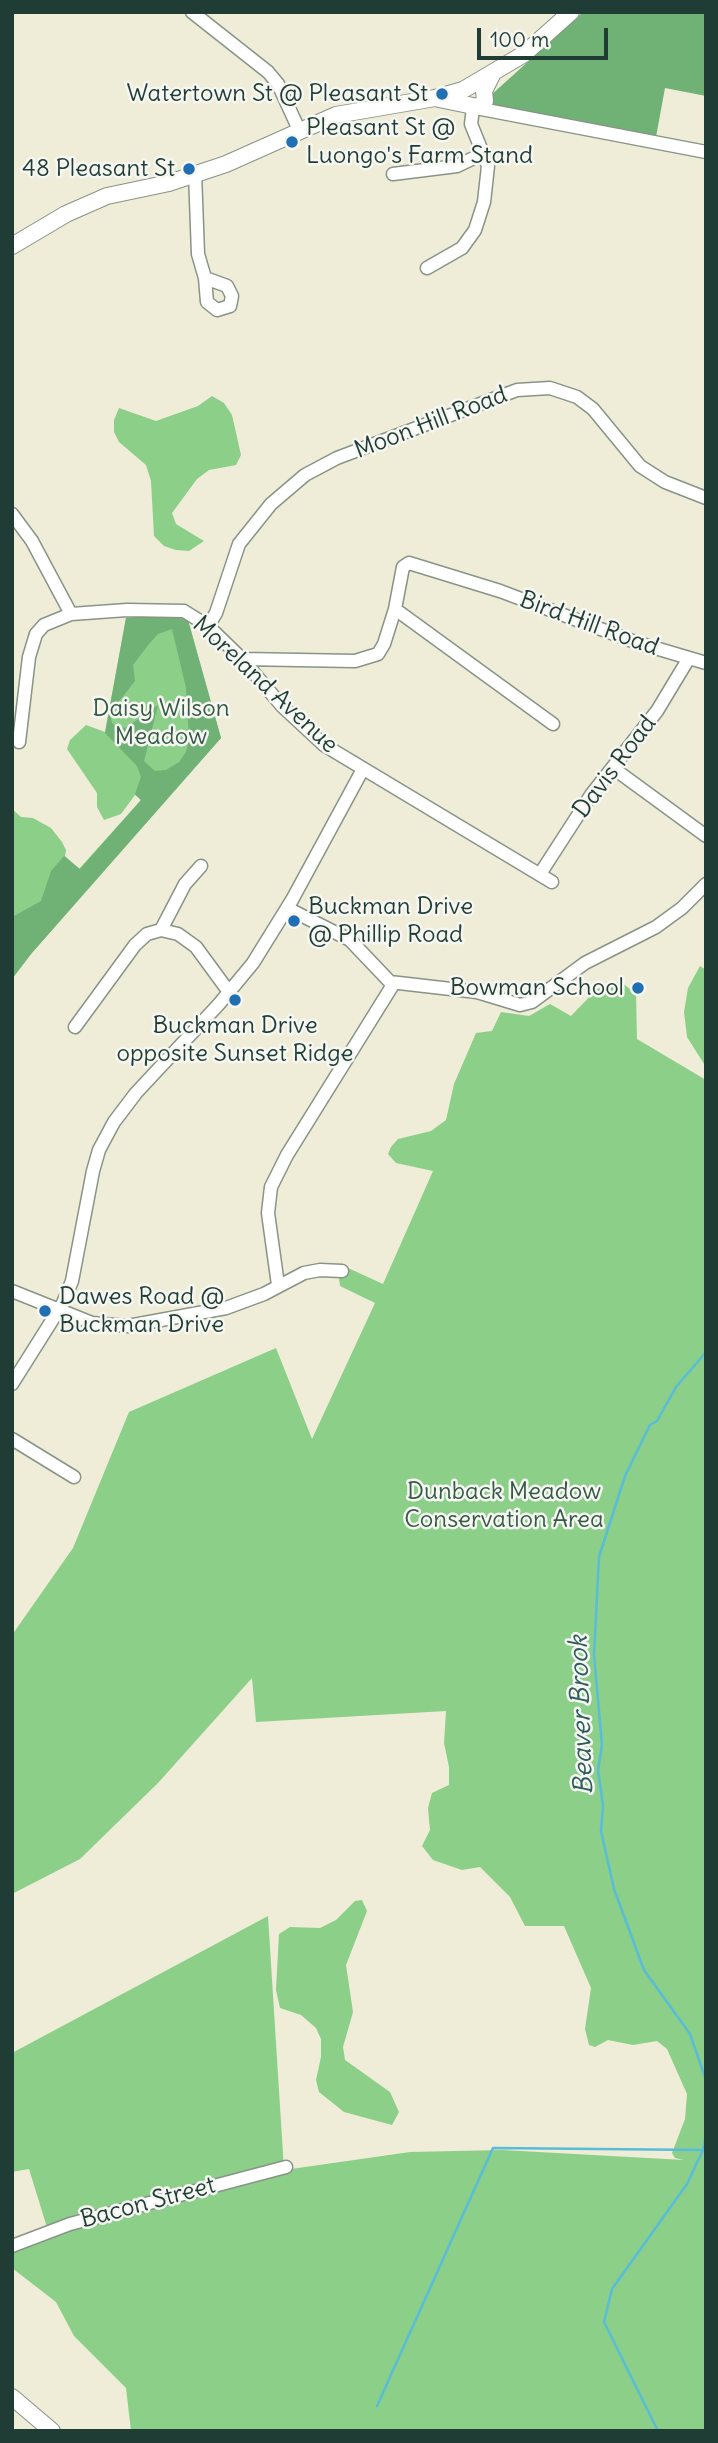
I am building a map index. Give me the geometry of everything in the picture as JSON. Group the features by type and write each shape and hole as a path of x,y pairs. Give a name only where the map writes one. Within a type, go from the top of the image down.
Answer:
{"main road":[{"path":"12,246 65,214 107,196 195,173 336,115 435,98 476,100 492,75 524,54 571,12"},
{"path":"12,2398 52,2431"}],"street":[{"path":"192,12 268,72 278,84 300,132"},
{"path":"427,268 462,248 475,230 489,177 471,124 476,100 706,152"},
{"path":"393,174 457,166 482,154"},
{"path":"195,173 198,254 205,278"},
{"name":"Moon Hill Road","path":"208,626 216,613 239,544 271,504 305,475 337,458 517,390 550,388 577,397 593,410 640,466 665,482 706,498"},
{"path":"12,514 32,541 71,614 44,625 36,634 29,657 19,742"},
{"name":"Bird Hill Road","path":"395,609 403,567 408,563 474,582 635,642 706,663"},
{"name":"Moreland Avenue","path":"71,614 174,609 197,617 242,659 324,745 552,882"},
{"path":"242,659 298,662 368,659 378,654 384,645 395,609 553,724"},
{"name":"Davis Road","path":"540,874 612,768 657,711 689,658"},
{"path":"612,768 706,836"},
{"path":"12,1384 59,1310 78,1261 86,1202 99,1150 136,1093 253,963 287,908 363,769"},
{"path":"161,930 185,884 201,866"},
{"path":"287,908 350,940 377,971 394,983 477,992 520,1005 532,1002 585,963 656,927 682,908 706,884"},
{"path":"75,1027 135,946 147,934 161,930 178,934 196,947 229,992"},
{"path":"278,1285 268,1213 271,1187 287,1154 394,983"},
{"path":"12,1292 92,1323 128,1326 226,1308 304,1273 320,1270 342,1271"},
{"path":"12,1439 74,1477"},
{"name":"Bacon Street","path":"12,2246 82,2221 286,2167"}],"green space":[{"path":"583,12 706,12 706,96 665,88 656,137 491,105 490,96"},
{"path":"212,396 224,403 232,415 241,455 236,465 209,470 197,479 172,513 176,524 204,541 189,551 176,550 164,546 154,536 151,481 146,465 119,442 114,432 114,420 119,408 156,421 198,406"},
{"path":"163,615 188,620 221,738 12,979 12,917 41,901 51,871 64,856 80,869 141,800 135,794 141,777 137,766 105,733 126,618","holes":["172,629 186,688 189,740 186,752 179,762 166,770 155,771 144,761 158,705 127,727 118,729 112,723 110,713 135,681 133,665 158,634"]},
{"name":"Daisy Wilson Meadow","path":"176,616 188,620 221,738 12,979 12,809 21,817 33,818 51,828 66,850 65,856 79,869 141,800 135,795 121,814 104,820 97,807 97,793 67,749 70,740 86,725 105,732 126,618"},
{"path":"700,966 706,970 706,1067 687,1037 684,1012 688,988"},
{"name":"Dunback Meadow Conservation Area","path":"620,981 636,994 637,1039 706,1080 706,2431 131,2431 126,2388 74,2336 56,2302 12,2268 12,2249 50,2237 29,2169 12,2172 12,2053 268,1916 284,2170 410,2152 502,2150 684,2160 675,2158 672,2153 685,2119 687,2094 667,2049 657,2041 633,2045 608,2040 595,2047 589,2045 585,2029 591,1988 564,1926 525,1926 510,1897 480,1867 462,1870 433,1860 422,1846 430,1830 428,1808 432,1793 449,1785 449,1767 444,1743 446,1711 256,1722 252,1678 158,1783 80,1859 12,1894 12,1635 73,1548 129,1412 276,1348 312,1439 375,1303 340,1286 337,1263 383,1284 433,1171 396,1163 388,1154 391,1147 398,1139 431,1131 446,1120 454,1084 476,1033 492,1031 501,1012 529,1016 550,1004 571,1016 597,989"},
{"path":"362,1900 367,1911 346,1965 353,2012 343,2047 345,2060 390,2092 399,2112 392,2125 344,2112 319,2092 316,2080 321,2057 321,2039 316,2028 301,2015 280,2008 276,1990 279,1934 290,1927 320,1928 336,1920 355,1901"}],"waterway":[{"name":"Beaver Brook","path":"706,1352 676,1387 657,1421 650,1425 625,1476 599,1557 594,1655 602,1745 598,1770 603,1805 601,1831 614,1889 644,1970 690,2034 706,2080"},
{"name":"Beaver Brook","path":"658,2431 604,2322 612,2289 687,2184 703,2150 706,2134"},
{"path":"377,2406 493,2148 703,2150"}],"place":[{"name":"Watertown St @ Pleasant St","path":"442,94"},
{"name":"Pleasant St @ Luongo's Farm Stand","path":"292,142"},
{"name":"48 Pleasant St","path":"189,169"},
{"name":"Buckman Drive @ Phillip Road","path":"294,921"},
{"name":"Bowman School","path":"638,988"},
{"name":"Buckman Drive opposite Sunset Ridge","path":"235,1000"},
{"name":"Dawes Road @ Buckman Drive","path":"45,1311"}]}
